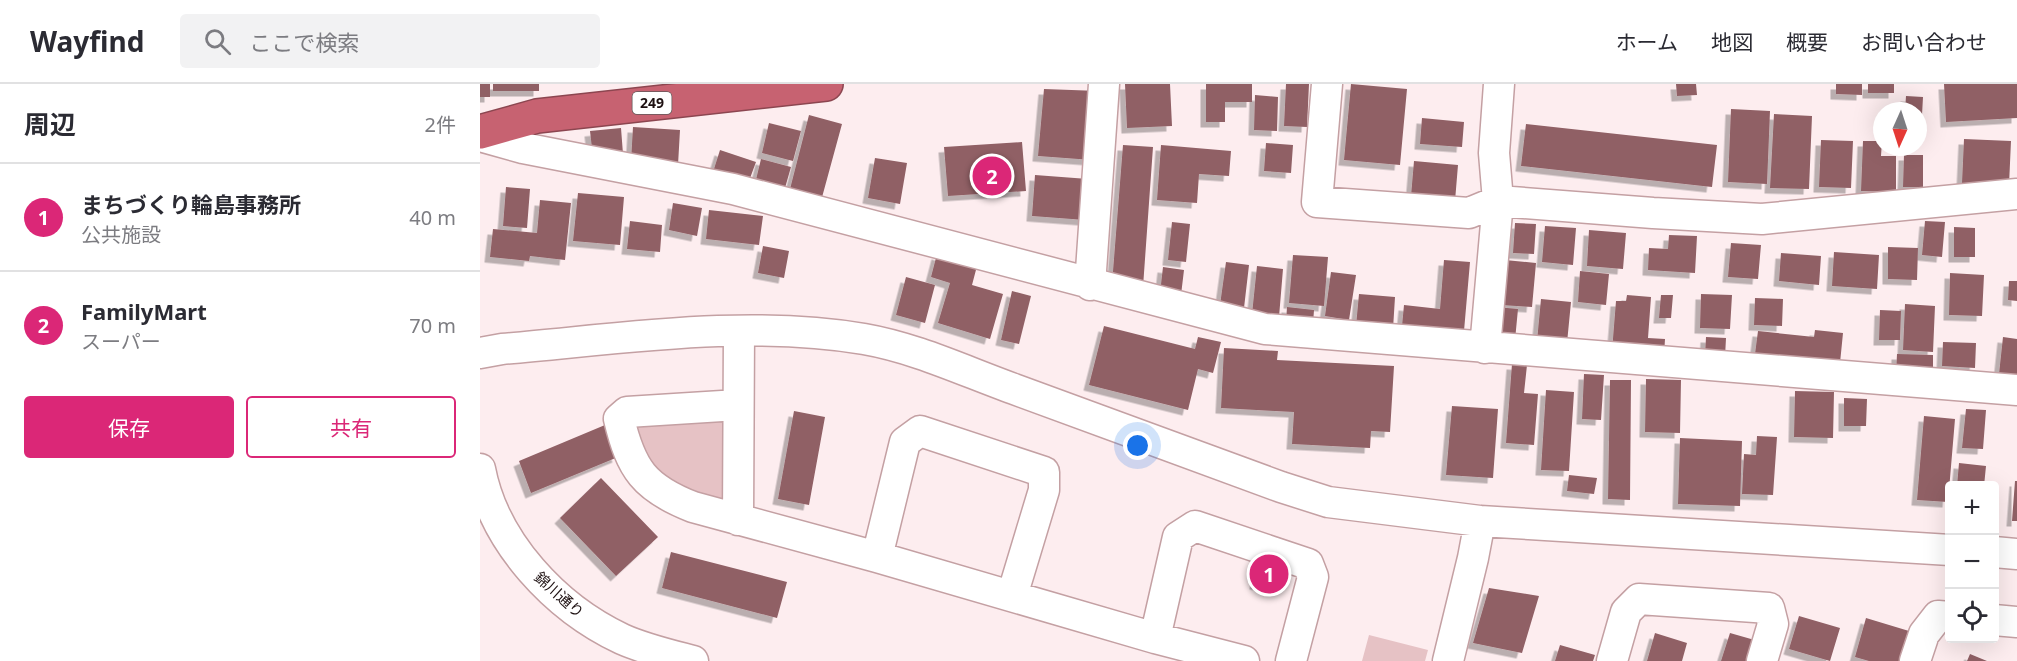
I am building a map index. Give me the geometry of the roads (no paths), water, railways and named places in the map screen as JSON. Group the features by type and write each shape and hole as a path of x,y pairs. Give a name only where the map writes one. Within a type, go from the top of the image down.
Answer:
{"highway":[{"name":"249","path":"480,134 537,116 817,84"}],"street":[{"path":"1090,285 1104,84"},
{"path":"1327,84 1317,202 1469,213 1498,201 1762,219 2017,194"},
{"path":"1485,348 1498,201 1494,153 1499,84"},
{"path":"480,134 523,148 733,189 1090,285 1265,329 2017,390"},
{"path":"738,331 738,520"},
{"path":"480,353 525,347 738,331 852,338 906,348 1328,502 1480,520 1945,550"},
{"path":"738,405 627,412 619,419 629,455 638,470 651,484 670,498 693,507 877,557 1155,638 1244,661"},
{"path":"877,557 905,442 920,431 1044,472 1044,490 1012,596"},
{"name":"錦川通り","path":"480,469 491,503 507,537 538,578 561,600 581,616 625,640 693,661"},
{"path":"1448,661 1480,520"},
{"path":"1155,638 1178,537 1195,525 1308,564 1313,577 1291,661"},
{"path":"1999,552 2017,554"},
{"path":"1612,661 1626,612 1639,599 1769,608 1773,624 1762,661"},
{"path":"1915,661 1924,634 1938,616 1945,617"},
{"path":"1999,620 2017,622"}],"place":[{"name":"FamilyMart","path":"992,176"},
{"name":"まちづくり輪島事務所","path":"1269,574"}]}
